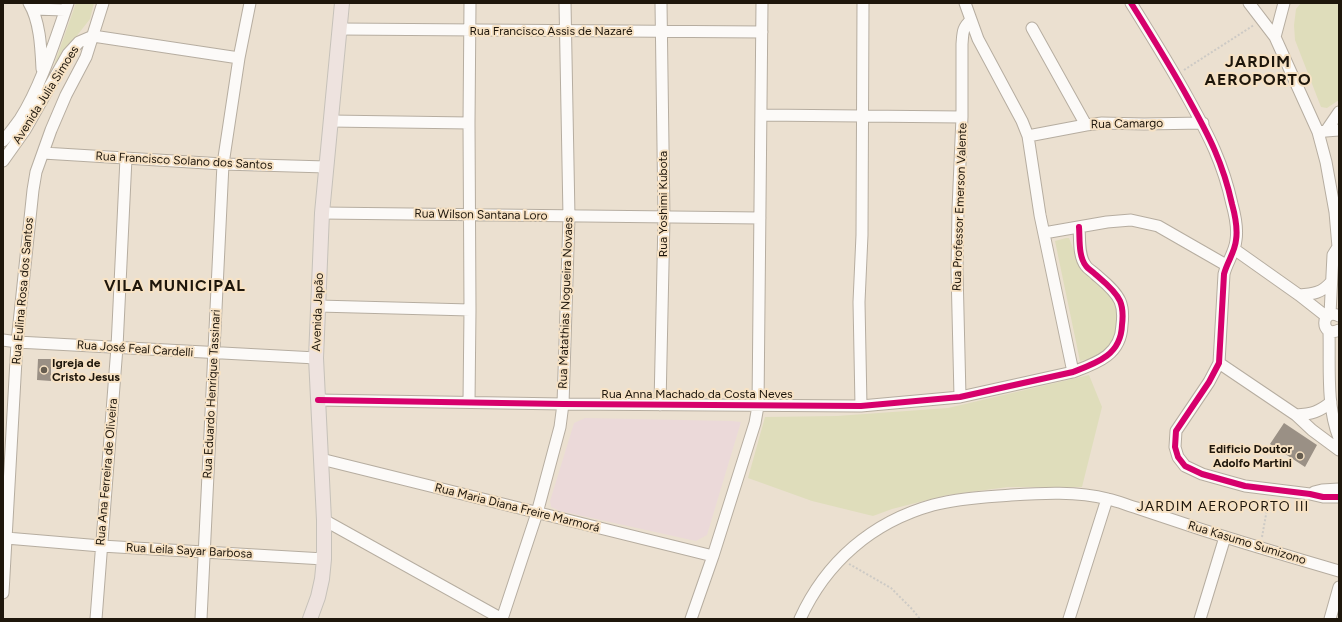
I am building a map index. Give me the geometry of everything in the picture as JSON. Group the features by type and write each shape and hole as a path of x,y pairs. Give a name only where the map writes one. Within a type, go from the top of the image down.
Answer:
{"main road":[{"name":"Avenida Japão","path":"310,619 321,585 324,560 324,520 316,358 322,213 342,3"}],"street":[{"name":"Rua Eulina Rosa dos Santos","path":"3,593 17,342 36,172 42,153 63,102 86,57 103,3"},
{"name":"Rua Eduardo Henrique Tassinari","path":"201,619 224,164 239,58 250,3"},
{"path":"469,402 470,3"},
{"name":"Rua Matathias Nogueira Novaes","path":"502,619 537,513 560,427 563,404 569,217 565,3"},
{"name":"Rua Yoshimi Kubota","path":"660,405 664,218 661,3"},
{"path":"691,619 713,556 755,423 758,406 762,3"},
{"path":"861,406 859,302 862,235 863,3"},
{"path":"965,3 978,39 1028,136 1044,233 1073,372"},
{"path":"1131,3 1176,75 1203,123 1220,159 1228,182 1236,225 1234,249 1226,265 1222,286 1218,363 1215,373 1176,431 1175,447 1178,457 1185,466 1202,474 1245,486 1323,497 1339,497"},
{"path":"1249,3 1275,37 1322,132 1324,152 1338,221 1338,248 1333,255 1331,282 1332,316"},
{"path":"1275,37 1284,3"},
{"path":"4,139 20,119 42,73 66,6 31,6 40,40 42,73"},
{"name":"Rua Professor Emerson Valente","path":"960,397 956,270 962,117 962,44 963,32 966,25 971,20"},
{"path":"1032,28 1086,125"},
{"name":"Rua Francisco Assis de Nazaré","path":"339,29 762,32"},
{"path":"93,36 239,58"},
{"name":"Avenida Julia Simoes","path":"3,161 26,130 68,54 79,42 93,36"},
{"path":"1322,132 1339,112"},
{"path":"761,115 962,117"},
{"path":"330,122 469,124"},
{"name":"Rua Camargo","path":"1028,136 1102,123 1203,123"},
{"path":"1322,132 1339,130"},
{"name":"Rua Francisco Solano dos Santos","path":"42,153 224,164 326,167"},
{"name":"Rua Ana Ferreira de Oliveira","path":"96,619 117,347 126,158"},
{"name":"Rua Wilson Santana Loro","path":"322,213 760,218"},
{"path":"1044,233 1107,222 1131,220 1158,226 1226,265"},
{"name":"Rua Anna Machado da Costa Neves","path":"318,400 563,404 861,406 960,397 1073,372 1090,366 1116,348 1122,334 1123,315 1120,300 1110,288 1086,266 1082,257 1078,227"},
{"path":"1234,249 1299,295 1332,316"},
{"path":"1299,295 1318,292 1325,289 1331,282"},
{"path":"318,306 470,310"},
{"path":"1332,316 1324,323 1325,326 1334,331 1331,402 1333,419 1339,438"},
{"name":"Rua José Feal Cardelli","path":"3,340 215,354 316,358"},
{"path":"1218,363 1296,415 1312,430 1339,450"},
{"path":"1296,415 1317,412 1331,402"},
{"name":"Rua Maria Diana Freire Marmorá","path":"321,459 713,556"},
{"path":"1310,494 1322,490 1339,489"},
{"name":"Rua Kasumo Sumizono","path":"800,619 808,602 821,582 840,559 855,545 873,532 901,516 934,505 986,497 1025,494 1075,494 1107,499 1260,548 1339,571"},
{"path":"1069,619 1107,499"},
{"path":"324,520 502,619"},
{"path":"1200,619 1225,537"},
{"name":"Rua Leila Sayar Barbosa","path":"6,538 101,546 324,560"},
{"path":"1330,619 1339,587"}],"path":[{"path":"1176,75 1262,20"},
{"path":"1260,548 1271,490"},
{"path":"840,559 890,588 912,609 920,619"}],"shaded area":[{"path":"76,3 94,3 90,19 54,65"},
{"path":"1301,3 1339,3 1339,100 1327,108 1321,107 1295,40 1294,25 1296,9"},
{"path":"1069,238 1080,266 1112,296 1117,303 1118,330 1107,354 1080,361 1055,241"},
{"path":"1089,375 1102,407 1082,487 1008,487 947,495 892,509 873,516 812,501 748,478 765,417 837,416 948,408"},
{"path":"585,418 741,422 707,535 696,541 560,511 551,507 550,501 574,423"}],"building":[{"name":"Igreja de Cristo Jesus","path":"38,359 51,359 51,381 37,380"},
{"name":"Edificio Doutor Adolfo Martini","path":"1284,423 1317,445 1305,467 1270,444"}],"cycle path":[{"path":"1131,3 1175,75 1209,138 1220,163 1228,189 1234,213 1237,235 1233,253 1224,274 1219,363 1209,382 1176,431 1175,447 1178,457 1185,466 1202,474 1245,486 1323,497 1339,497"},
{"path":"318,400 563,404 861,406 960,397 1073,372 1099,361 1112,351 1121,335 1123,319 1122,307 1118,297 1109,286 1083,262 1079,227"}],"place":[{"name":"Igreja de Cristo Jesus","path":"44,370"},
{"name":"Edificio Doutor Adolfo Martini","path":"1300,456"}],"district":[{"name":"JARDIM AEROPORTO","path":"1258,71"},
{"name":"VILA MUNICIPAL","path":"175,286"},
{"name":"JARDIM AEROPORTO III","path":"1223,507"}]}
